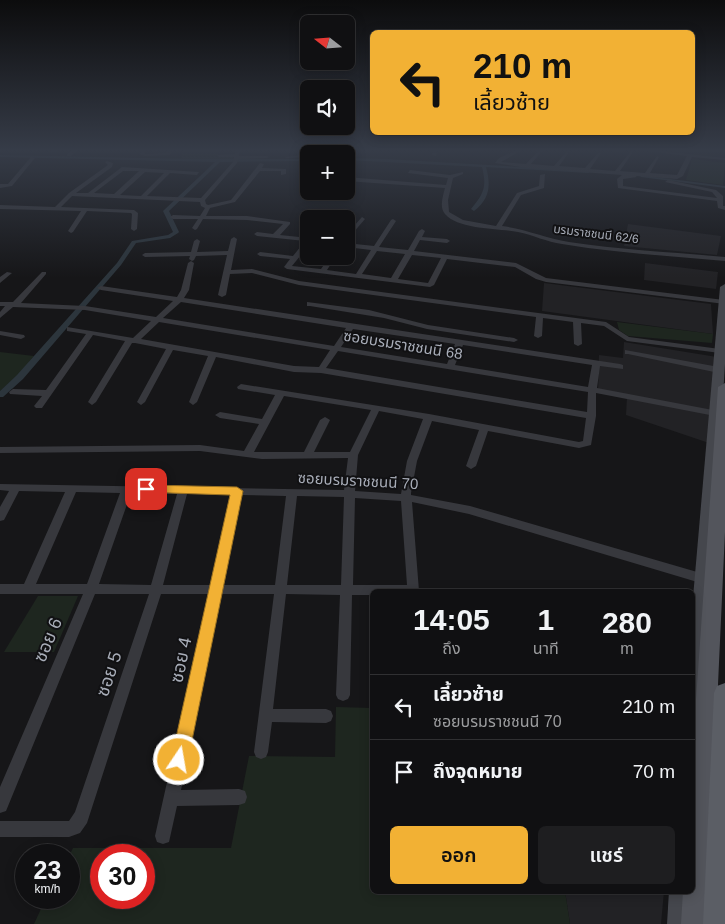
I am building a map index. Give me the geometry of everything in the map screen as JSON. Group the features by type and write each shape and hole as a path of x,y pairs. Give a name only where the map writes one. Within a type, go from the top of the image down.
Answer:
{"highway":[{"path":"717,924 725,693"}],"main road":[{"path":"695,693 724,295"},
{"path":"694,924 725,387"},
{"path":"679,924 682,894"}],"street":[{"path":"56,209 74,192"},
{"path":"89,195 93,192"},
{"path":"108,210 122,192"},
{"path":"142,198 148,192"},
{"path":"202,200 209,192"},
{"path":"202,200 203,205 208,207 233,202 241,192"},
{"name":"บรมราชชนนี 62/6","path":"447,192 445,208 448,213 467,222 522,232 576,245 725,259"},
{"path":"498,228 519,194 525,192"},
{"path":"658,192 720,200"},
{"path":"715,192 720,196 720,207 725,208"},
{"path":"71,194 202,200"},
{"path":"0,207 134,211 134,229"},
{"path":"196,228 208,207"},
{"path":"71,232 85,210"},
{"path":"276,236 295,216"},
{"path":"173,217 247,218 288,223"},
{"path":"355,228 362,219"},
{"path":"357,277 393,221"},
{"path":"393,281 422,231"},
{"path":"257,234 300,239"},
{"path":"418,238 448,242"},
{"path":"222,295 234,239"},
{"path":"92,402 132,340 158,320 180,299 185,290 197,241"},
{"path":"355,246 521,266 537,278 546,280 724,295"},
{"path":"300,251 287,267 430,285 445,256"},
{"path":"145,255 192,259 231,253"},
{"path":"260,254 294,258"},
{"path":"322,272 327,265"},
{"path":"227,272 252,272 299,283 338,288 367,296 502,314 540,315 606,324 627,338 720,351"},
{"path":"0,281 9,273"},
{"path":"0,316 44,273"},
{"path":"101,288 620,367"},
{"path":"333,296 338,288"},
{"name":"ซอยบรมราชชนนี 68","path":"0,304 85,308 592,390 715,413"},
{"path":"310,304 372,313 415,322 427,327 514,340"},
{"path":"363,328 372,313"},
{"path":"538,336 540,315"},
{"path":"578,320 578,344"},
{"path":"321,370 351,326"},
{"path":"70,329 294,369 321,370 592,416"},
{"path":"0,333 21,337"},
{"path":"39,406 47,393 65,372 90,333"},
{"path":"450,367 460,343"},
{"path":"141,402 171,347"},
{"path":"628,352 719,370"},
{"path":"193,402 212,354"},
{"path":"240,387 376,408 584,445 588,443 592,416 592,390 596,364"},
{"path":"13,392 47,393"},
{"path":"247,455 281,393"},
{"path":"343,695 353,456 376,408"},
{"path":"220,415 265,422"},
{"path":"413,589 407,497 412,462 429,417"},
{"path":"307,456 325,420"},
{"path":"472,466 486,427"},
{"path":"0,450 200,448 247,455 353,456"},
{"name":"ซอยบรมราชชนนี 70","path":"0,487 237,491 407,497 446,503 704,579"},
{"path":"0,517 16,488"},
{"path":"28,590 72,488"},
{"name":"ซอย 6","path":"0,805 90,590 128,489"},
{"name":"ซอย 5","path":"0,829 69,829 74,827 81,817 156,590 183,490"},
{"name":"ซอย 4","path":"163,836 237,491"},
{"path":"261,752 292,493"},
{"path":"0,589 370,590"},
{"path":"265,715 326,716"},
{"path":"171,798 239,797"}],"shaded area":[{"path":"628,224 721,236 717,255 624,246"},
{"path":"645,263 718,272 716,289 644,280"},
{"path":"544,283 711,304 713,334 542,311"},
{"path":"617,322 713,334 712,343 628,336 619,330"},
{"path":"624,342 717,357 709,443 626,415 627,397 598,393 599,355 623,358"},
{"path":"0,352 34,356 20,373 0,391"},
{"path":"38,596 78,596 54,652 4,652"},
{"path":"336,707 370,708 370,894 565,894 570,924 34,924 41,909 80,909 80,848 90,848 90,909 155,909 155,848 231,848 249,756 335,757"},
{"path":"565,894 664,894 661,924 570,924"}],"waterway":[{"path":"0,395 20,377 119,264 134,242 170,236 176,232 166,211 186,192"},
{"path":"474,209 485,192"}],"route":[{"path":"146,489 237,491 179,760"}]}
